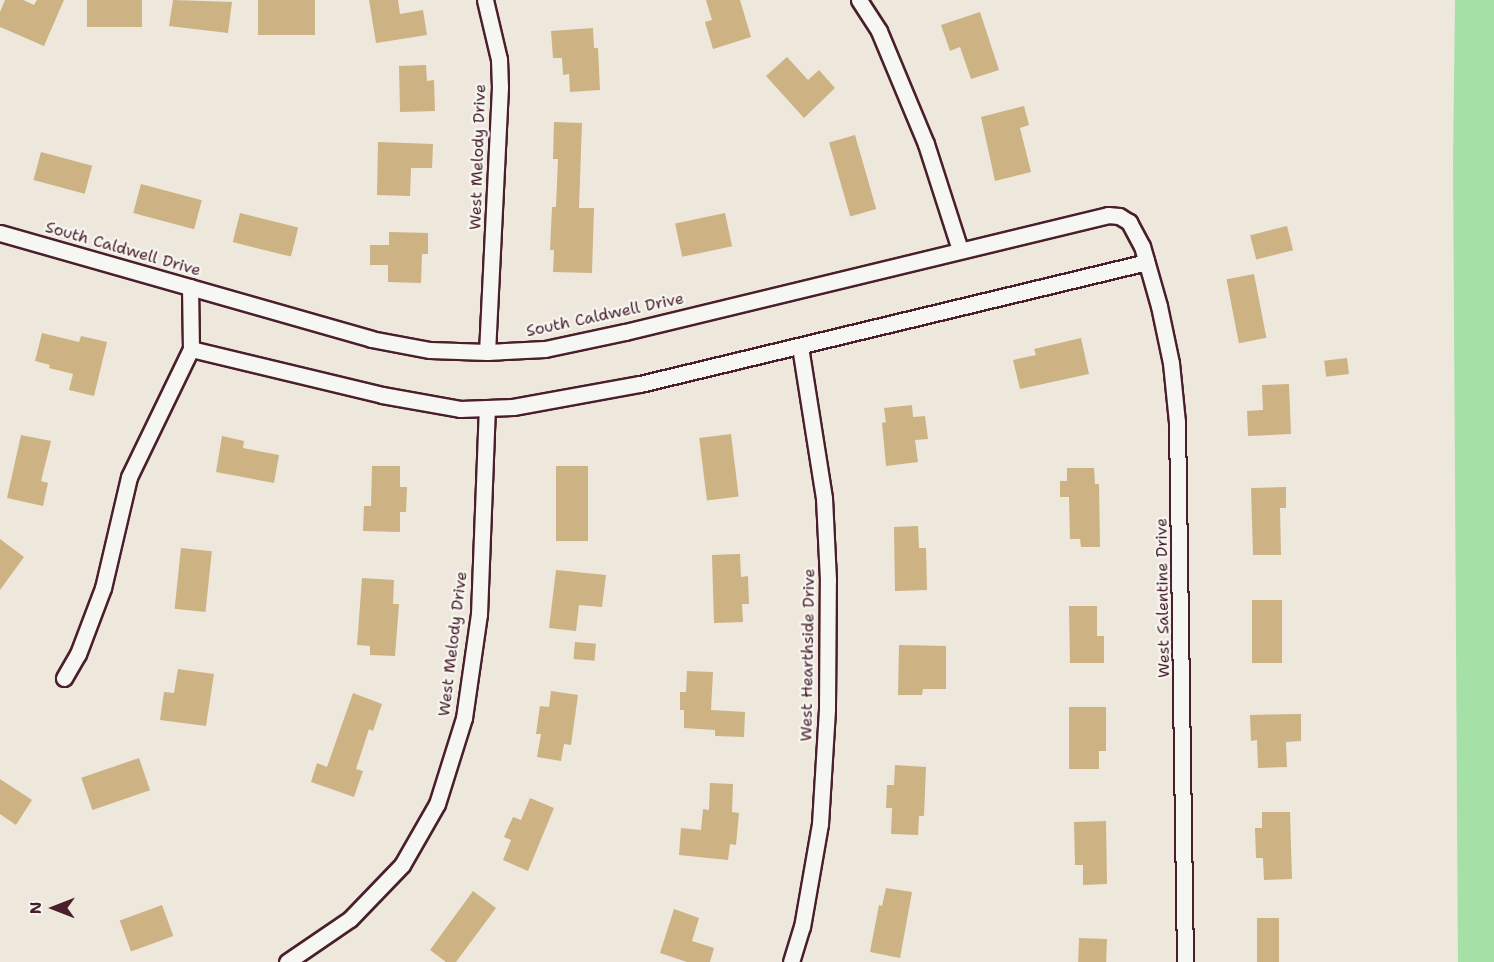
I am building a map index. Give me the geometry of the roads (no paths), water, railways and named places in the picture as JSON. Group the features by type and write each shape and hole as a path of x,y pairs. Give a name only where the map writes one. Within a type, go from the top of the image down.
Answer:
{"street":[{"name":"West Melody Drive","path":"485,0 499,60 500,87 487,352"},
{"path":"859,0 879,31 926,144 960,250"},
{"name":"South Caldwell Drive","path":"0,233 371,339 430,350 487,352 545,349 626,332 1108,215 1119,216 1129,222 1139,238"},
{"name":"West Salentine Drive","path":"1139,238 1148,262 1171,363 1177,422 1185,962"},
{"path":"191,350 230,357 382,395 460,410 487,408 562,400 800,346 1071,278 1148,262"},
{"path":"64,678 78,654 103,588 129,477 191,350 190,287"},
{"name":"West Hearthside Drive","path":"791,962 802,927 820,824 827,708 828,580 824,498 800,346"},
{"name":"West Melody Drive","path":"287,962 350,919 402,865 437,804 464,718 479,614 487,408"}]}
